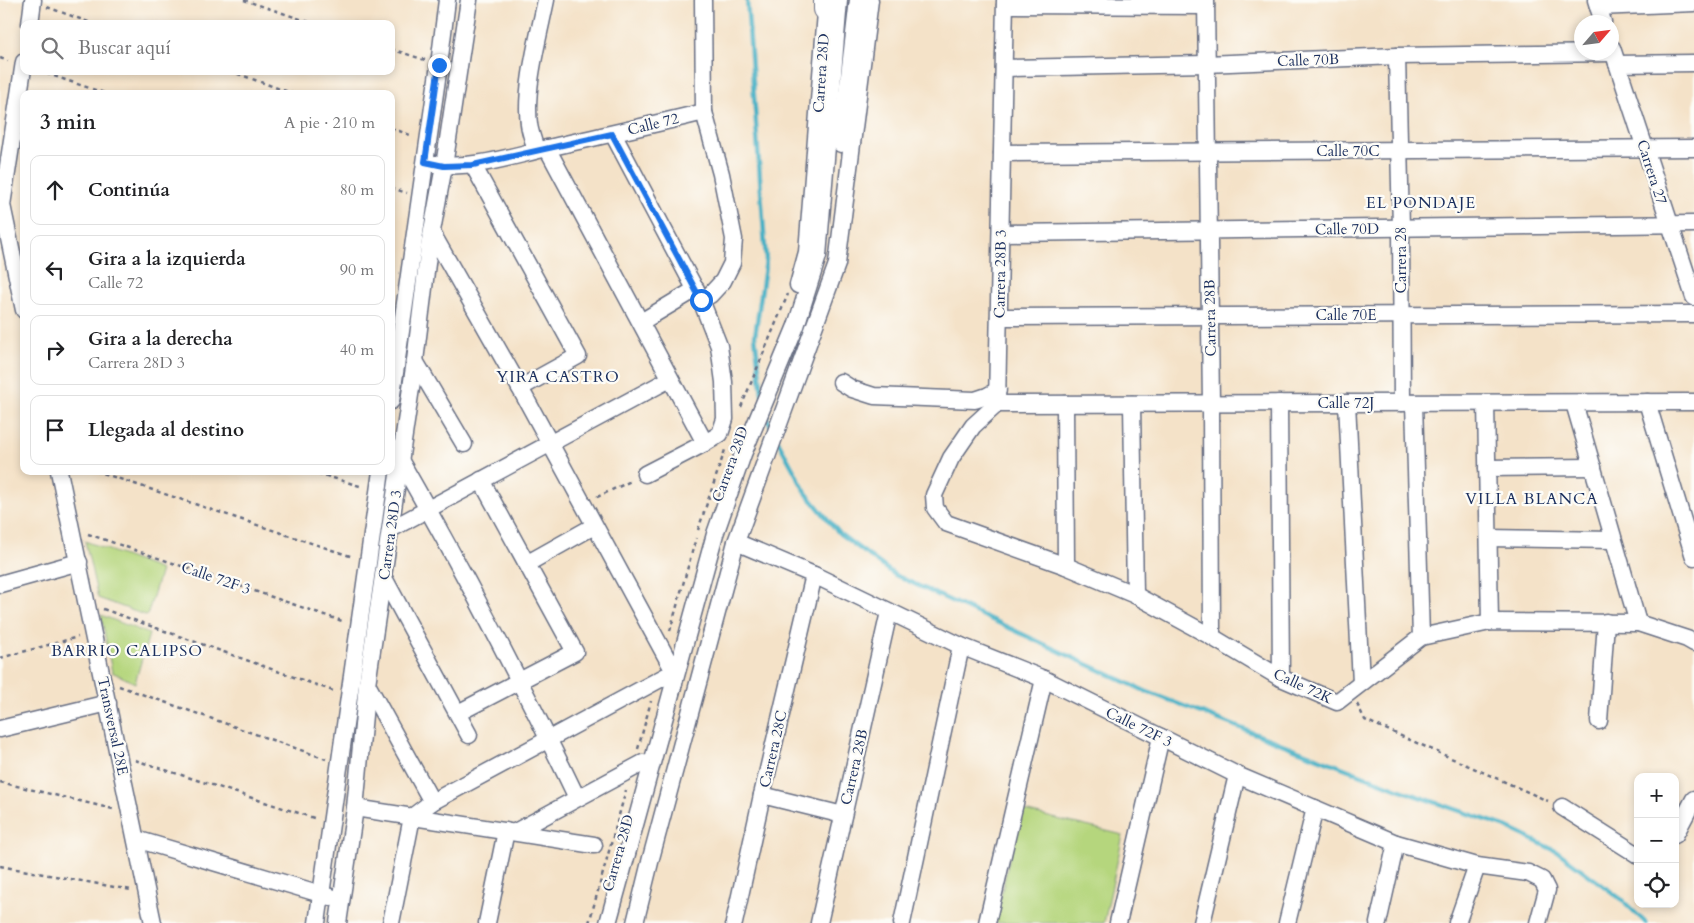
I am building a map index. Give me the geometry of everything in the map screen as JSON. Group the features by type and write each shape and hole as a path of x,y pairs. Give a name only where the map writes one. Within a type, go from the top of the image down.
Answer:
{"street":[{"name":"Carrera 28D 3","path":"338,923 355,808 368,684 415,361 425,242 425,162 447,0"},
{"name":"Carrera 28D 3","path":"395,381 425,242 444,166 469,0"},
{"path":"546,0 536,48 528,105 529,125 641,322 705,443"},
{"path":"641,322 699,294 710,295 723,281 732,263 734,239 721,174 704,112 703,0"},
{"path":"625,923 643,846 720,557 743,454 802,351 827,260 858,0"},
{"path":"31,20 33,1"},
{"path":"608,923 715,534 743,454 796,326 818,256 829,2"},
{"name":"Carrera 28D","path":"598,923 706,530 743,454 789,302 807,252 829,2"},
{"path":"1005,3 1206,3"},
{"name":"Carrera 28B 3","path":"998,397 1005,3"},
{"name":"Carrera 28B","path":"1206,3 1212,637"},
{"path":"1599,10 1694,3"},
{"path":"635,923 650,858 736,542 802,351 837,264 870,4"},
{"name":"Calle 70B","path":"1004,68 1206,64 1397,56 1574,55"},
{"name":"Carrera 28","path":"1397,56 1402,315 1421,637"},
{"name":"Calle 70B","path":"1619,56 1694,63"},
{"name":"Carrera 27","path":"1616,60 1694,296"},
{"path":"20,290 1,205 22,75"},
{"name":"Calle 72","path":"425,162 444,166 473,165 704,112"},
{"path":"612,134 699,294 718,346 724,382 725,419 720,434 645,474"},
{"name":"Calle 70C","path":"1002,153 1694,148"},
{"path":"473,165 578,356 520,388"},
{"name":"Calle 70D","path":"1000,233 1694,224"},
{"path":"392,923 412,817 432,802 549,739 668,670 520,388 425,242"},
{"name":"Calle 70E","path":"999,317 1694,314"},
{"path":"415,361 464,444"},
{"path":"391,529 670,378"},
{"path":"841,382 864,394 890,398 975,400 998,397"},
{"name":"Calle 72J","path":"998,397 1065,404 1694,402"},
{"name":"Calle 72K","path":"998,397 973,426 950,458 934,495 935,508 946,523 1066,566 1134,595 1212,637 1281,678 1337,702 1421,637 1490,622 1638,623 1694,643"},
{"path":"1647,402 1694,557"},
{"path":"1279,403 1281,678"},
{"path":"1347,403 1356,688"},
{"path":"1486,403 1490,622"},
{"path":"1574,403 1638,623"},
{"path":"1065,404 1066,566"},
{"path":"1132,404 1134,595"},
{"path":"400,460 519,680 577,798"},
{"path":"1488,468 1593,467"},
{"name":"Transversal 28E","path":"60,475 80,562 153,923"},
{"name":"Carrera 28D 3","path":"316,923 380,475"},
{"path":"458,713 574,652 528,563 481,480"},
{"path":"528,563 594,526"},
{"path":"1489,538 1613,540"},
{"name":"Calle 72F 3","path":"736,542 814,575 961,646 1044,679 1237,775 1396,843 1477,866 1528,873 1542,880 1547,890 1542,919"},
{"path":"0,584 80,562"},
{"name":"Carrera 28C","path":"734,923 814,575"},
{"path":"384,578 469,735"},
{"name":"Carrera 28B","path":"819,923 889,612"},
{"path":"1599,721 1606,622"},
{"path":"902,923 961,646"},
{"path":"987,923 1044,679"},
{"path":"368,684 432,802"},
{"path":"0,729 108,703"},
{"path":"1118,923 1161,737"},
{"path":"487,923 511,832 643,763"},
{"path":"1202,923 1237,775"},
{"path":"762,795 843,815"},
{"path":"1679,827 1694,799"},
{"path":"1562,807 1634,852"},
{"path":"355,808 594,845"},
{"path":"1287,923 1315,808"},
{"path":"136,839 341,900"},
{"path":"1378,923 1396,843"},
{"path":"1457,923 1477,866"}],"path":[{"path":"244,0 304,20"},
{"path":"33,1 83,20"},
{"path":"395,50 439,65"},
{"path":"51,75 95,90"},
{"path":"241,75 283,90"},
{"path":"395,129 428,141"},
{"path":"740,410 789,302"},
{"path":"582,504 645,474"},
{"path":"108,475 368,562"},
{"path":"323,475 378,492"},
{"name":"Calle 72F 3","path":"72,529 359,627"},
{"path":"88,603 349,697"},
{"path":"0,658 94,633"},
{"path":"104,680 340,764"},
{"path":"1356,688 1365,720 1562,807"},
{"path":"119,755 331,824"},
{"path":"0,782 131,814"},
{"path":"0,866 148,893"}],"green space":[{"path":"85,541 161,570 147,616 98,598"},
{"path":"101,615 149,634 135,683 112,672"},
{"path":"1020,810 1123,835 1104,923 995,923"}],"waterway":[{"path":"747,0 766,260 755,336 762,394"},
{"path":"765,414 773,430"},
{"path":"778,441 806,493 840,534 895,575 1145,691 1411,794 1504,826 1558,852 1621,899 1646,923"}],"district":[{"name":"EL PONDAJE","path":"1421,202"},
{"name":"YIRA CASTRO","path":"558,376"},
{"name":"VILLA BLANCA","path":"1532,498"},
{"name":"BARRIO CALIPSO","path":"127,650"}],"route":[{"path":"439,65 425,162 444,166 473,165 612,134 701,300"}]}
